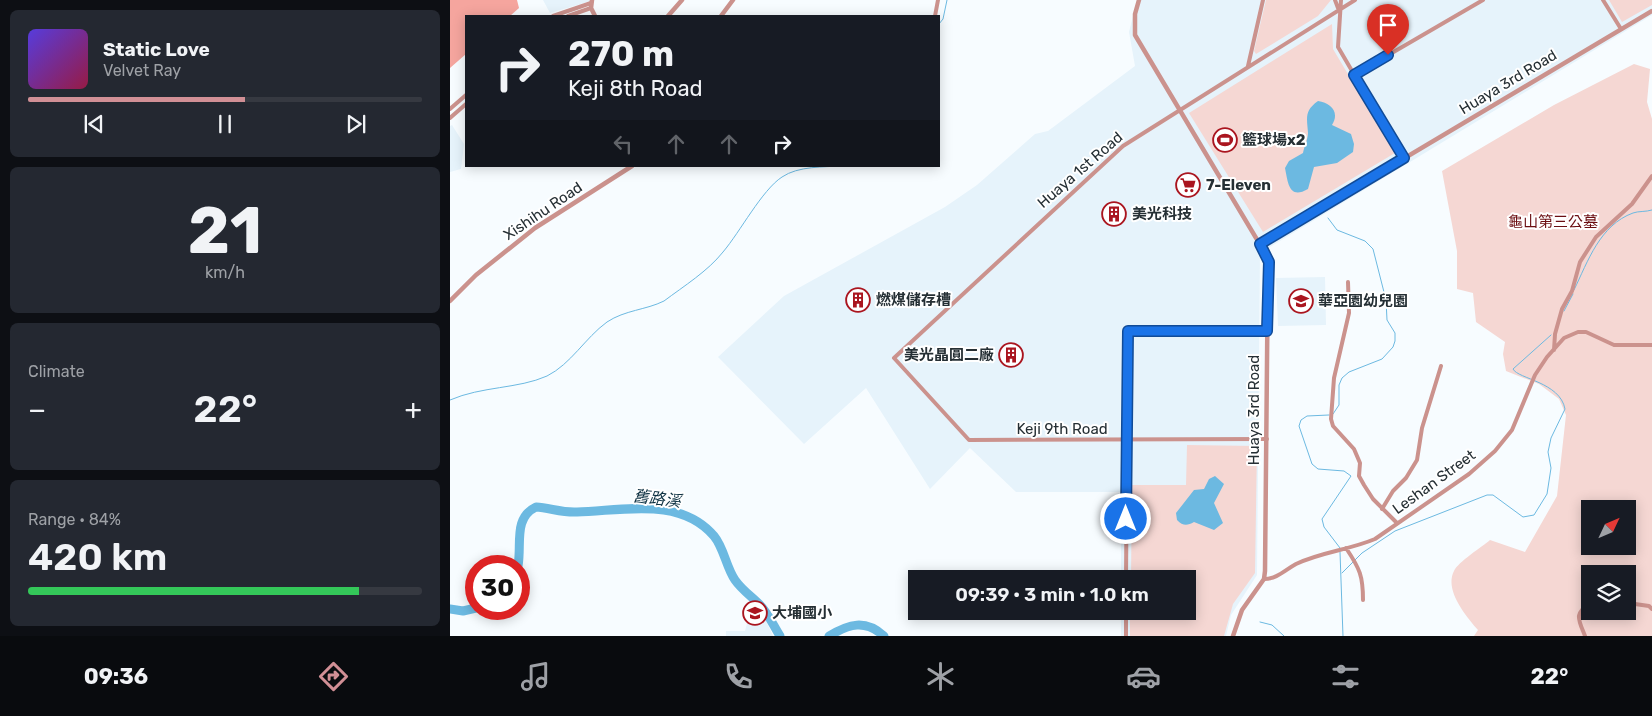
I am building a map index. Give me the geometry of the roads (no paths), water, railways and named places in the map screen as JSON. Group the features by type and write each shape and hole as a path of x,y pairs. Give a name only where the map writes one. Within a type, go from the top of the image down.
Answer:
{"street":[{"path":"669,15 682,0"},
{"path":"722,15 733,0"},
{"path":"935,15 938,0"},
{"path":"1139,0 1135,21 1135,35 1178,110 1260,244"},
{"path":"1248,66 1263,0"},
{"path":"1335,0 1338,10"},
{"path":"1341,0 1338,10 1338,47 1404,158"},
{"name":"Huaya 1st Road","path":"894,358 1123,146 1355,0"},
{"path":"1354,75 1483,0"},
{"path":"1604,0 1621,29"},
{"path":"556,15 591,4"},
{"path":"570,15 591,4"},
{"name":"Huaya 3rd Road","path":"1264,579 1269,262 1260,244 1652,11"},
{"path":"450,109 465,97"},
{"path":"450,118 465,105"},
{"name":"Xishihu Road","path":"450,301 476,275 534,228 630,167"},
{"path":"1554,350 1555,334 1562,309 1572,291 1580,262 1596,237 1632,204 1652,176"},
{"path":"1348,282 1349,313 1334,378 1331,419 1334,426 1354,449 1360,463 1358,476 1382,509 1397,523"},
{"path":"1126,570 1128,331 1267,331"},
{"path":"1554,350 1564,338 1578,332 1586,332 1621,347 1652,345"},
{"name":"Leshan Street","path":"1264,579 1271,579 1297,564 1336,550 1374,540 1463,479 1495,450 1512,430 1535,375 1554,350"},
{"name":"Keji 9th Road","path":"894,358 969,440 1267,439"},
{"path":"1382,509 1393,491 1406,478 1417,460 1422,428 1441,366"},
{"path":"1345,549 1358,566 1363,578 1363,600"},
{"path":"1233,636 1242,610 1264,579"},
{"path":"1636,604 1649,606 1652,609"},
{"path":"1581,609 1578,617 1585,636"},
{"path":"1126,620 1126,636"}],"water":[{"path":"1318,101 1327,104 1335,112 1332,125 1351,134 1354,144 1353,152 1337,163 1314,167 1308,189 1302,192 1293,191 1290,188 1285,168 1289,161 1303,153 1308,135 1307,115 1310,108"},
{"path":"1215,476 1224,484 1214,503 1223,523 1214,530 1194,522 1185,525 1179,522 1176,513 1194,490 1204,489 1209,479"}],"waterway":[{"path":"940,23 943,19 947,0"},
{"path":"450,400 462,395 536,380 556,371 607,322 621,315 664,301 703,272 730,244 759,201 774,183 788,173 819,167"},
{"path":"1574,290 1596,245 1612,226 1633,213 1652,210"},
{"path":"1328,218 1337,230 1365,241 1373,249 1386,300 1387,320 1395,333 1393,347 1382,359 1349,372 1342,378 1339,385 1339,405 1333,414"},
{"path":"1564,311 1573,294"},
{"path":"1342,573 1362,553 1395,531 1487,495 1493,495 1523,517 1534,515 1547,494 1551,468 1548,452 1551,438 1565,409 1562,400 1548,387 1523,376 1513,369 1551,335"},
{"path":"1329,415 1307,416 1301,420 1299,426 1312,464 1318,469 1344,471 1351,476 1322,519 1324,527 1340,548"},
{"name":"舊路溪","path":"519,555 521,525 524,518 536,507 572,512 650,509 685,515 700,523 714,536 735,580 768,615 780,636"},
{"path":"1340,552 1343,636"},
{"name":"舊路溪","path":"450,609 465,611"},
{"path":"1260,622 1272,625 1284,636"},
{"name":"舊路溪","path":"829,636 850,626 857,625 870,627 884,636"}],"place":[{"name":"籃球場x2","path":"1225,140"},
{"name":"7-Eleven","path":"1188,185"},
{"name":"美光科技","path":"1114,214"},
{"name":"燃煤儲存槽","path":"858,300"},
{"name":"華亞園幼兒園","path":"1301,301"},
{"name":"美光晶圓二廠","path":"1011,355"},
{"name":"大埔國小","path":"755,613"}],"park label":[{"name":"龜山第三公墓","path":"1553,222"}]}
